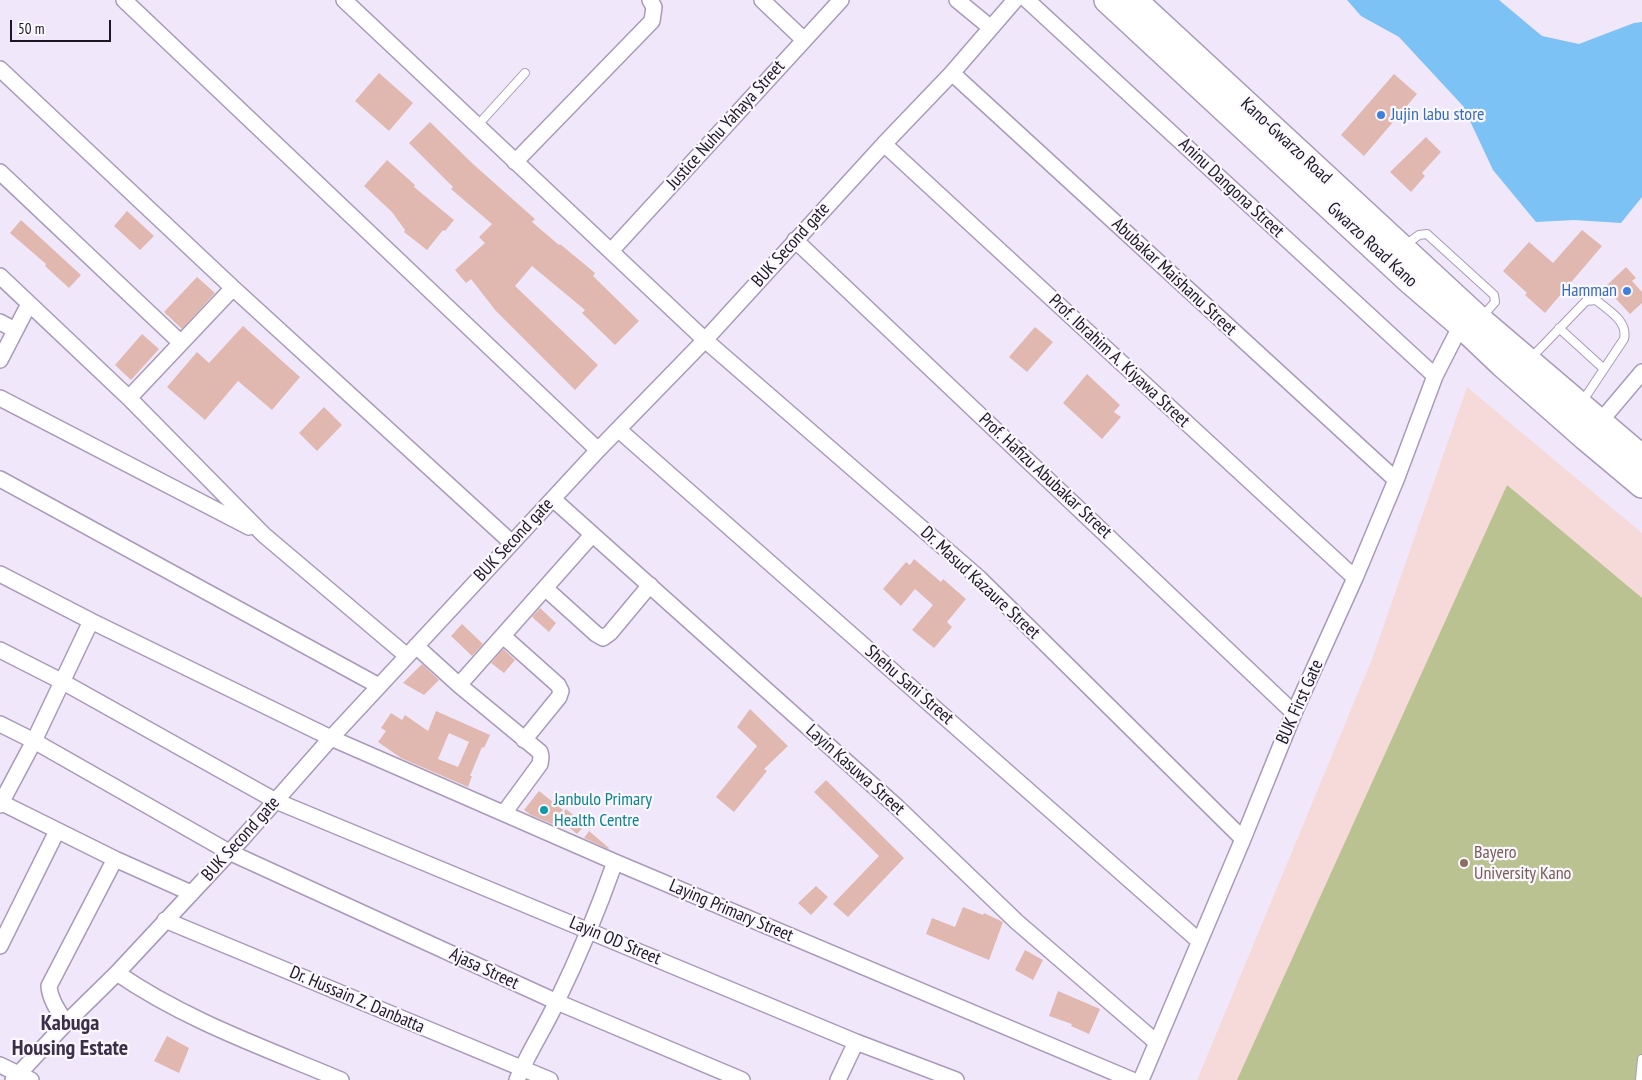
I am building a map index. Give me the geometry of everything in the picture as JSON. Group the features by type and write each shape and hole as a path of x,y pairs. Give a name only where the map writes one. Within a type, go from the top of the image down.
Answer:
{"main road":[{"name":"Gwarzo Road Kano","path":"1107,0 1404,275 1470,322 1516,377 1642,485"},
{"name":"Kano-Gwarzo Road","path":"1134,0 1401,247 1470,322 1528,361 1642,458"}],"street":[{"path":"124,0 598,450"},
{"name":"Dr. Masud Kazaure Street","path":"344,0 705,340 979,578 1243,839"},
{"path":"515,162 652,21 654,7 650,0"},
{"path":"762,0 804,40"},
{"name":"Justice Nuhu Yahaya Street","path":"611,251 841,0"},
{"path":"957,0 991,28"},
{"name":"BUK Second gate","path":"21,1078 66,1023 117,973 331,738 598,450 705,340 795,240 952,73 1015,0"},
{"name":"Aninu Dangona Street","path":"1027,0 1435,376"},
{"path":"0,69 233,288 512,543"},
{"name":"Abubakar Maishanu Street","path":"952,73 1396,480"},
{"name":"Prof. Ibrahim A. Kiyawa Street","path":"884,144 1355,578"},
{"path":"0,172 181,344"},
{"name":"Prof. Hafizu Abubakar Street","path":"795,240 1294,712"},
{"path":"0,276 129,398 264,535 412,651 459,685 540,752 540,764 504,814"},
{"path":"129,398 233,288"},
{"path":"0,360 29,304"},
{"path":"0,322 15,330"},
{"name":"BUK First Gate","path":"1141,1080 1243,839 1294,712 1355,578 1396,480 1435,376 1470,322"},
{"path":"1599,422 1642,372"},
{"path":"0,398 264,535"},
{"name":"Shehu Sani Street","path":"619,430 1199,941"},
{"path":"0,479 379,686"},
{"name":"Layin Kasuwa Street","path":"553,499 896,806 1017,922 1156,1042"},
{"path":"459,685 592,535"},
{"name":"Laying Primary Street","path":"0,574 91,621 331,738 615,862 1132,1080"},
{"path":"545,588 596,634 603,638 610,633 650,585"},
{"path":"91,621 34,741 0,803 190,893"},
{"path":"503,636 558,685 560,691 559,697 524,740"},
{"name":"Layin OD Street","path":"0,650 63,682 276,800 856,1042 956,1080"},
{"name":"Ajasa Street","path":"0,724 34,741 229,852 557,1002 742,1080"},
{"path":"0,946 57,831"},
{"path":"66,1023 53,1001 49,986 115,859"},
{"path":"520,1074 557,1002 590,930 615,862"},
{"name":"Dr. Hussain Z. Danbatta","path":"165,920 520,1074 550,1080"},
{"path":"117,973 136,986 207,1023 341,1080"},
{"path":"838,1080 856,1042"},
{"path":"0,1065 21,1078"}],"lane":[{"path":"477,126 525,73"},
{"path":"1528,361 1586,301 1596,300 1622,322 1624,339 1580,406"},
{"path":"1560,328 1604,369"},
{"path":"1640,1080 1642,1059"}],"shaded area":[{"name":"Bayero University Kano","path":"1467,387 1642,533 1642,1080 1197,1080 1372,659"}],"green space":[{"name":"Bayero University Kano","path":"1507,485 1642,598 1642,1080 1237,1080"}],"water":[{"path":"1347,0 1499,0 1542,36 1579,44 1634,23 1642,22 1642,197 1621,223 1574,220 1536,222 1493,170 1463,106 1399,37 1361,16"}],"building":[{"path":"379,73 413,103 389,131 355,101"},
{"path":"1394,74 1417,94 1364,156 1341,135"},
{"path":"430,122 473,164 535,219 532,222 595,273 593,276 639,321 615,345 582,313 585,310 532,266 515,286 598,365 575,390 496,311 471,279 466,283 455,270 485,243 479,237 492,224 451,189 453,187 409,143"},
{"path":"1426,137 1441,152 1422,173 1425,176 1411,192 1390,172"},
{"path":"387,160 415,185 414,187 454,220 427,250 404,232 405,230 392,212 364,186"},
{"path":"127,211 154,236 140,250 114,226"},
{"path":"21,220 81,275 69,288 45,266 46,264 10,233"},
{"path":"1582,230 1602,246 1545,313 1503,271 1529,242 1553,263"},
{"path":"1626,267 1636,278 1632,281 1642,292 1642,303 1630,314 1605,287"},
{"path":"197,277 215,293 182,329 164,312"},
{"path":"243,326 300,377 272,410 238,381 205,420 167,387 197,352 209,363"},
{"path":"1035,327 1053,342 1027,372 1009,357"},
{"path":"142,334 159,349 131,380 115,365"},
{"path":"1087,374 1120,405 1114,412 1121,417 1102,439 1063,403"},
{"path":"324,407 342,425 317,451 299,433"},
{"path":"914,559 941,582 943,579 966,599 947,622 952,627 934,648 912,630 933,605 915,589 901,606 883,589 906,562 910,565"},
{"path":"540,608 556,623 549,632 532,617"},
{"path":"462,624 483,644 472,656 451,636"},
{"path":"503,649 515,660 504,673 491,663"},
{"path":"422,664 439,680 424,695 403,683"},
{"path":"750,709 788,746 764,769 767,771 734,812 716,797 757,746 737,727"},
{"path":"436,711 490,735 484,748 482,747 470,776 472,776 468,787 401,758 378,742 386,731 381,728 391,713 402,720 405,715 428,731","holes":["449,733 469,742 458,767 438,759"]},
{"path":"826,780 904,858 848,917 833,904 879,856 814,792"},
{"name":"Janbulo Primary Health Centre","path":"539,791 563,810 552,824 524,810"},
{"path":"566,809 585,825 577,834 559,819"},
{"path":"589,831 609,848 584,838"},
{"path":"816,886 828,897 811,915 798,903"},
{"path":"963,907 983,915 984,913 1003,922 989,960 926,934 932,918 955,927"},
{"path":"1025,950 1043,960 1033,980 1015,970"},
{"path":"1058,991 1100,1009 1089,1034 1071,1026 1072,1024 1049,1016"},
{"path":"167,1036 189,1048 179,1073 154,1061"}],"place":[{"name":"Jujin labu store","path":"1381,115"},
{"name":"Hamman","path":"1627,291"},
{"name":"Janbulo Primary Health Centre","path":"544,810"},
{"name":"Bayero University Kano","path":"1464,863"}],"district":[{"name":"Kabuga Housing Estate","path":"70,1036"}]}
